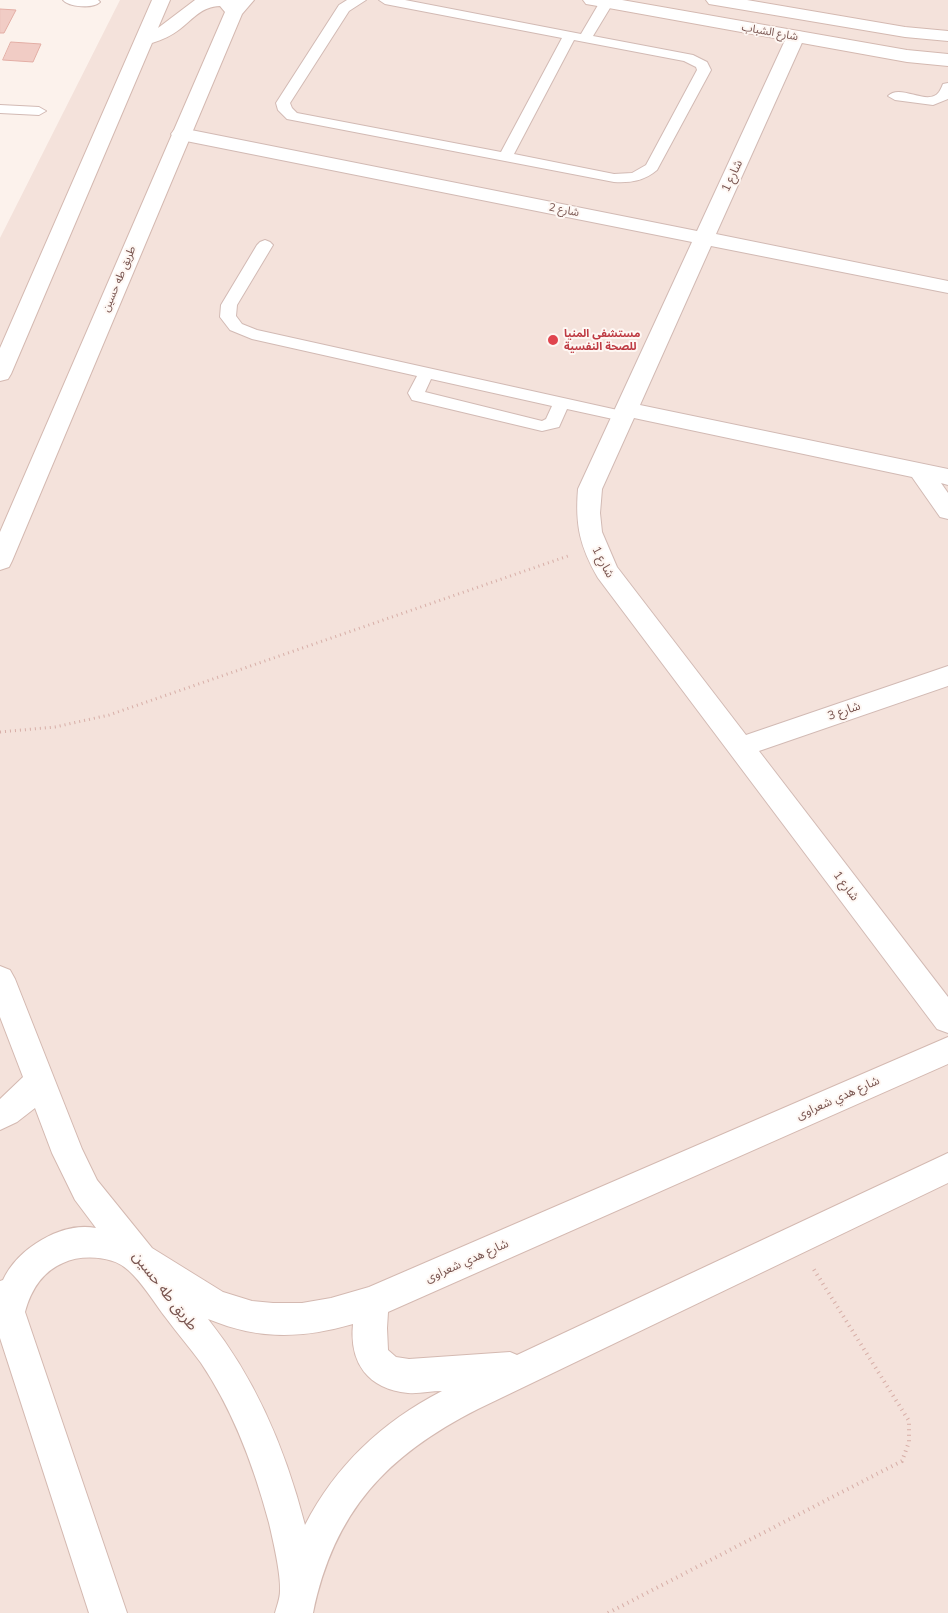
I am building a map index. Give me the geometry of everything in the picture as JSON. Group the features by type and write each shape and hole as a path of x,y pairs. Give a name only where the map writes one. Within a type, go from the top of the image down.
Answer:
{"street":[{"path":"0,374 161,0"},
{"path":"144,39 165,31 188,9 200,2 217,0 230,5 240,6"},
{"name":"شارع الشباب","path":"714,0 905,32 948,36"},
{"name":"شارع الشباب","path":"599,1 629,3 907,56 948,60"},
{"name":"طريق طه حسين","path":"0,562 181,134 240,6"},
{"name":"شارع 1","path":"796,36 623,412 590,489 587,518 594,548 607,572 948,1020"},
{"name":"شارع 2","path":"181,134 948,287"},
{"path":"623,412 948,476"},
{"path":"919,470 948,511"},
{"name":"شارع 3","path":"740,747 948,676"},
{"name":"طريق طه حسين","path":"0,980 68,1153 86,1190 213,1352 238,1394 251,1421 277,1486 290,1538 297,1606"},
{"name":"شارع هدي شعراوى","path":"4,1299 13,1292 23,1274 38,1259 56,1248 76,1242 94,1241 111,1245 140,1259 212,1304 256,1318 289,1320 332,1315 373,1302 948,1050"},
{"path":"0,1116 16,1107 29,1094 39,1079"},
{"path":"297,1606 313,1548 334,1509 359,1474 389,1444 421,1420 527,1368 796,1242 948,1167"},
{"path":"4,1299 108,1613"},
{"path":"373,1302 370,1349 374,1360 383,1369 396,1375 409,1376 527,1368"}],"lane":[{"path":"69,0 93,2"},
{"path":"360,0 344,8 284,103 285,110 292,116 614,178 630,179 644,175 652,167 704,70 702,65 688,58 385,0"},
{"path":"585,38 599,1"},
{"path":"505,157 570,35"},
{"path":"895,96 934,101 945,95 948,87"},
{"path":"0,109 39,111"},
{"path":"264,245 229,305 228,317 236,327 252,334 562,403 623,412"},
{"path":"426,372 416,393 418,396 542,426 553,423 562,403"}],"path":[{"path":"0,732 33,731 62,727 109,715 594,548"},
{"path":"608,1613 902,1461 912,1435 910,1421 796,1242"}],"shaded area":[{"path":"120,0 948,0 948,1613 0,1613 0,238"}],"building":[{"path":"0,9 16,10 4,33 0,33"},
{"path":"11,42 41,44 33,62 3,60"}],"place":[{"name":"مستشفى المنيا للصحة النفسية","path":"553,340"}]}
